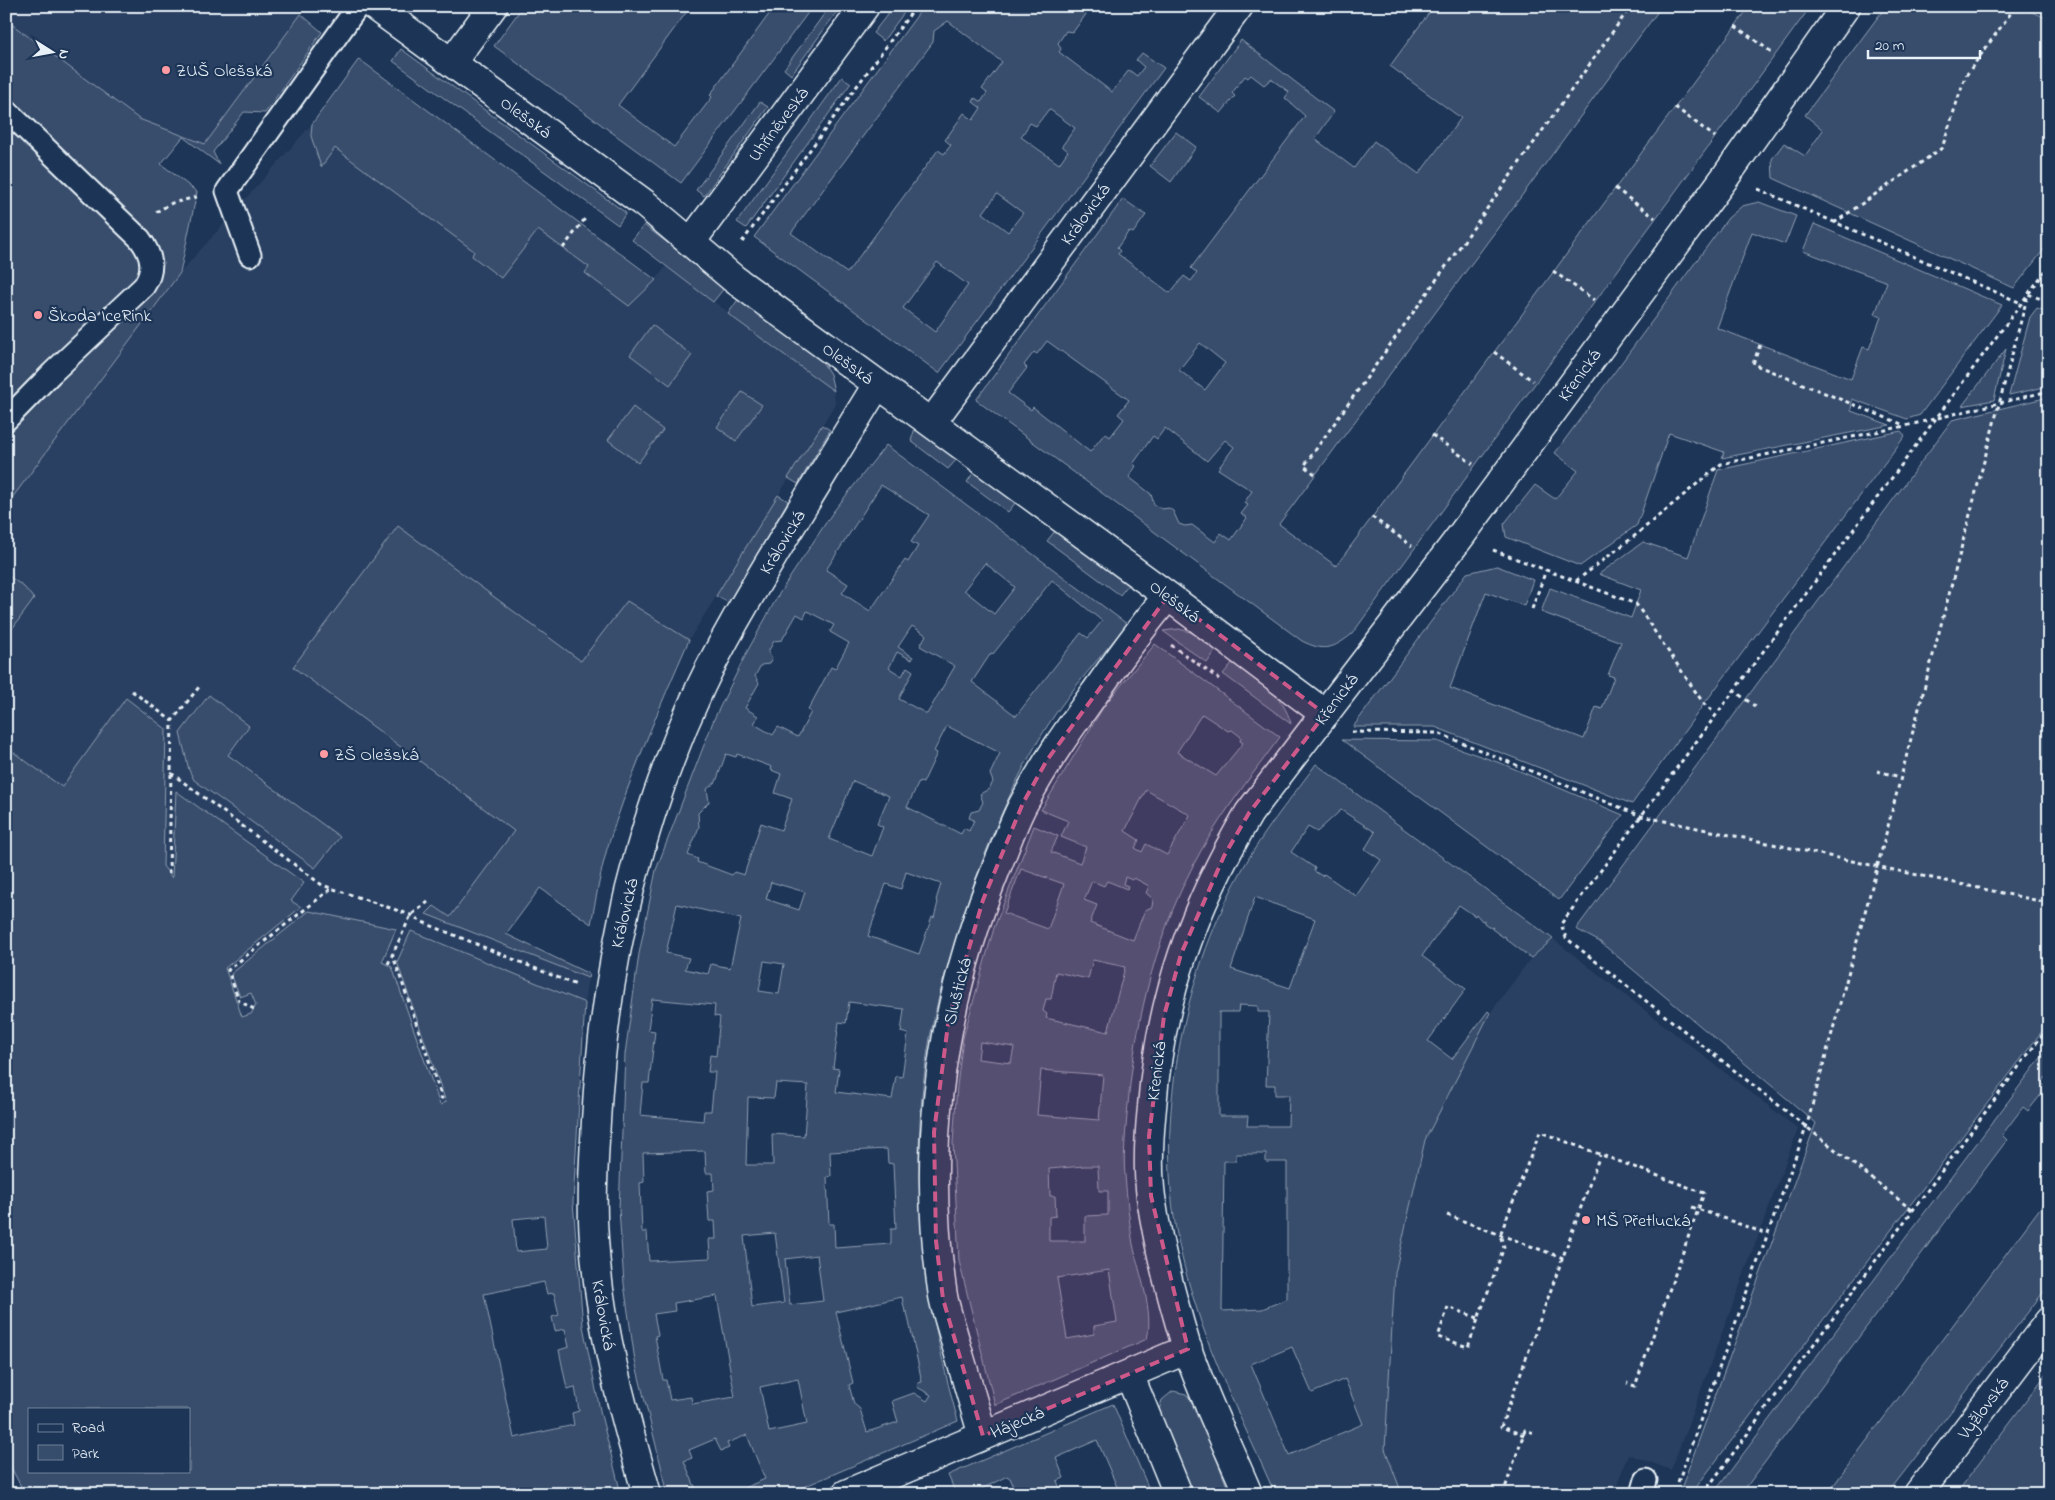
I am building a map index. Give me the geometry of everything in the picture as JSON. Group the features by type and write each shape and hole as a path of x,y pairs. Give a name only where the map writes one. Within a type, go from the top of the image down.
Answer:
{"street":[{"name":"Olešská","path":"374,6 646,204 734,279 877,385 932,422 1325,714"},
{"path":"452,62 493,6"},
{"name":"Uhříněveská","path":"691,242 865,6"},
{"name":"Královická","path":"932,422 1239,6"},
{"name":"Křenická","path":"1248,1494 1188,1349 1162,1252 1151,1196 1149,1136 1154,1074 1164,1016 1182,954 1200,907 1224,856 1250,813 1460,537 1726,176 1846,6"},
{"name":"Královická","path":"647,1494 610,1350 602,1311 594,1240 592,1190 597,1093 608,994 620,925 641,842 672,756 703,682 762,576 877,385"},
{"name":"Sluštická","path":"984,1436 943,1299 936,1241 933,1180 934,1132 942,1052 949,1017 981,908 1023,803 1048,760 1144,624 1168,596"},
{"name":"Vyžlovská","path":"1918,1494 2049,1322"},
{"name":"Hájecká","path":"846,1494 1188,1349"},
{"path":"1129,1374 1178,1494"}],"lane":[{"path":"250,255 227,191 358,6"},
{"path":"6,110 133,232 146,247 152,262 150,277 144,286 52,373 6,420"}],"path":[{"path":"742,242 916,6"},
{"path":"1315,474 1304,466 1631,6"},
{"path":"1834,223 1942,148 1965,77 2016,6"},
{"path":"2039,6 2049,10"},
{"path":"1734,26 1775,55"},
{"path":"1675,107 1722,142"},
{"path":"1726,176 2021,303"},
{"path":"1615,188 1661,223"},
{"path":"133,232 150,215 172,204 227,191"},
{"path":"563,248 587,216"},
{"path":"1912,1210 1566,938 1561,924 1715,713 2049,266"},
{"path":"1553,271 1601,305"},
{"path":"2028,294 2049,302"},
{"path":"1678,1480 1806,1128 1877,868 2028,294"},
{"path":"1760,345 1753,364 1905,426"},
{"path":"1494,352 1540,386"},
{"path":"1576,581 1632,538 1721,464 1905,426 2049,391"},
{"path":"1432,435 1479,468"},
{"path":"1372,516 1418,550"},
{"path":"1460,537 1636,604 1704,704 1715,713"},
{"path":"1532,609 1546,570"},
{"path":"1167,642 1222,682"},
{"path":"169,874 172,720 199,687"},
{"path":"1733,690 1756,707"},
{"path":"132,691 172,720"},
{"path":"1351,732 1438,733 1641,816 1877,868 2049,903"},
{"path":"1877,771 1900,777"},
{"path":"171,773 309,876 332,888 411,915 420,921 586,989"},
{"path":"254,1009 239,1001 228,970 332,888"},
{"path":"388,964 411,915 428,902"},
{"path":"392,953 442,1098 438,1099"},
{"path":"1703,1494 2049,1026"},
{"path":"1478,1318 1448,1307 1438,1337 1468,1347 1504,1247 1500,1234 1540,1132 1704,1193 1635,1386 1627,1383"},
{"path":"1524,1435 1501,1427 1600,1155"},
{"path":"1692,1207 1767,1234"},
{"path":"1447,1215 1563,1258"},
{"path":"1503,1494 1525,1430 1534,1433"}],"highlighted area":[{"path":"1168,596 1325,714 1249,813 1224,856 1181,954 1164,1016 1149,1136 1151,1196 1188,1349 983,1436 943,1299 936,1241 934,1132 949,1017 983,900 1023,803 1047,760"}],"shaded area":[{"name":"ZUŠ Olešská","path":"6,6 291,6 301,14 205,144 139,119 6,20"},
{"name":"ZŠ Olešská","path":"359,59 656,280 666,266 834,391 835,404 689,640 663,700 621,809 607,850 591,924 540,888 506,934 589,974 586,989 573,1202 432,1230 408,1490 25,1494 6,1458 6,506 180,273 312,124"},
{"name":"MŠ Přetlucká","path":"1553,939 1798,1129 1671,1470 1628,1454 1614,1494 1402,1494 1385,1449 1395,1273 1425,1140 1490,1013 1531,958"}],"green space":[{"path":"523,6 691,6 618,105 674,147 712,97 710,95 775,6 813,6 681,183 494,46"},
{"path":"830,6 841,6 791,75 784,69"},
{"path":"894,6 909,6 883,41 873,33"},
{"path":"924,6 1092,6 1073,32 1066,31 1058,43 1061,49 1059,52 1112,92 1129,70 1137,76 1144,67 1136,60 1142,53 1164,68 939,373 754,237","holes":["948,21 1002,62 982,89 987,93 981,102 975,98 973,102 981,108 973,120 964,113 945,140 951,145 944,154 938,150 847,273 791,233 933,42 934,31","1049,109 1075,128 1062,146 1068,151 1059,164 1021,137 1030,123 1036,126","997,194 1023,213 1008,232 983,213","937,262 968,285 935,332 903,308"]},
{"path":"1434,6 1662,6 1279,524 1336,566 1750,6 1811,6 1352,634 1334,646 1322,648 1302,641 976,400 1123,199 1146,215 1133,233 1129,231 1117,248 1120,251 1118,254 1170,293 1184,276 1191,281 1197,273 1191,268 1305,116 1285,98 1289,92 1271,79 1264,85 1251,75 1248,78 1245,76 1232,93 1235,96 1221,113 1199,97 1241,40 1334,112 1315,139 1354,168 1374,141 1419,174 1461,118 1390,66","holes":["1047,341 1129,400 1118,414 1124,419 1110,437 1105,433 1090,452 1033,407 1031,410 1008,393 1027,368 1024,365 1034,352 1037,354","1200,343 1225,363 1205,390 1179,370","1165,428 1207,461 1225,440 1234,447 1218,469 1252,491 1244,503 1248,505 1241,514 1247,518 1231,540 1221,533 1215,542 1192,525 1185,526 1179,524 1173,511 1169,508 1162,509 1154,505 1151,494 1129,477 1136,466 1133,464 1153,436 1157,439"]},
{"path":"1886,6 2018,6 2049,19 2049,243 2014,288 1773,178 1772,159 1784,143 1805,156 1823,130 1805,115"},
{"path":"301,14 322,32 265,113 244,112 213,152 219,164 183,137 161,164 197,192 180,273 6,506 6,20 139,119 205,144"},
{"path":"401,49 626,213 618,225 393,61"},
{"path":"359,59 656,280 629,306 585,273 589,267 538,230 501,278 472,256 474,251 335,148 321,167 311,136 312,124"},
{"path":"842,77 851,83 746,228 737,222"},
{"path":"760,102 768,107 704,196 696,190"},
{"path":"1176,132 1196,147 1171,182 1150,166"},
{"path":"1759,202 1796,216 1785,244 1752,232 1717,328 1851,379 1863,347 1869,349 1881,317 1875,314 1887,282 1803,251 1814,224 2002,305 1920,415 1907,419 1852,399 1851,411 1890,425 1722,458 1724,452 1669,433 1637,525 1580,566 1506,537 1504,524 1535,485 1555,499 1578,471 1555,453 1728,218 1742,206"},
{"path":"644,225 725,287 713,302 632,240"},
{"path":"739,298 819,357 830,374 834,391 728,314"},
{"path":"2037,308 2049,312 2049,386 2009,395 2030,317"},
{"path":"652,325 692,355 670,385 630,355"},
{"path":"2006,349 1994,400 1962,406"},
{"path":"742,392 762,405 736,441 717,427"},
{"path":"2049,397 2049,1022 1691,1494 1679,1494 1816,1123 1600,942 1576,929 1952,420"},
{"path":"633,407 663,430 638,463 608,440"},
{"path":"822,425 830,430 798,484 788,478"},
{"path":"915,428 957,459 948,469 911,441"},
{"path":"1901,431 1905,436 1704,704 1632,804 1435,727 1353,727 1467,573 1497,566 1533,580 1524,606 1486,592 1450,688 1584,739 1596,707 1602,709 1614,677 1608,675 1621,642 1541,612 1550,588 1631,618 1641,590 1599,574 1643,542 1688,557 1718,470"},
{"path":"886,445 1127,624 1076,686 1048,725 1013,790 993,835 967,904 936,1008 925,1073 920,1123 919,1173 927,1274 945,1373 958,1421 787,1494 739,1494 746,1491 744,1488 765,1479 747,1435 727,1443 729,1448 721,1451 715,1439 689,1450 692,1458 684,1461 698,1494 668,1494 635,1361 624,1284 619,1209 625,1054 639,954 656,870 714,719 748,650 779,594 833,512","holes":["881,485 929,515 911,542 918,546 908,562 905,560 870,611 842,593 848,584 826,570","985,563 1015,587 994,614 964,590","1052,580 1102,621 1088,638 1081,633 1016,716 972,682 991,653 993,654","807,611 834,625 830,632 849,643 835,669 831,667 808,710 811,712 798,737 778,727 773,735 754,724 758,716 745,708 759,683 755,676 761,665 769,664 772,659 768,652 774,641 782,640 797,614 804,618","912,626 926,635 920,646 955,666 927,714 899,699 913,671 907,667 902,676 889,668 897,652 912,660 913,657 898,647","947,726 1000,753 990,774 993,782 989,789 980,794 983,802 979,810 971,812 969,818 974,820 969,831 964,828 961,834 907,807 919,782 923,783 937,753 934,751","726,754 736,757 737,754 772,767 771,770 781,774 775,793 792,799 781,830 761,823 744,875 734,872 732,875 697,862 698,859 688,855 699,827 698,813 709,802 707,789 716,782","853,781 889,796 877,824 883,827 872,856 829,839","906,872 941,884 936,900 938,902 934,918 932,917 919,954 868,936 886,884 901,889","771,882 805,892 799,910 766,899","677,904 741,919 730,968 711,964 708,974 685,969 689,958 666,953","764,961 784,964 779,994 759,991","652,999 715,1005 714,1016 720,1017 716,1056 710,1055 708,1072 715,1072 711,1111 704,1111 703,1121 640,1115 643,1083 649,1083 655,1031 648,1030","849,1002 904,1009 901,1032 908,1034 902,1077 896,1076 892,1099 836,1092 839,1069 833,1068 839,1022 846,1023","776,1083 808,1085 804,1136 772,1134 773,1165 746,1165 748,1097 774,1098","887,1149 888,1163 893,1164 896,1229 891,1229 891,1244 835,1248 834,1224 829,1224 827,1177 831,1176 830,1152","705,1151 706,1173 713,1173 714,1190 707,1191 709,1221 715,1221 716,1239 709,1239 710,1258 649,1261 647,1232 642,1232 640,1183 644,1182 643,1153","775,1233 784,1303 752,1307 744,1236","817,1255 823,1301 790,1305 785,1259","717,1296 735,1397 692,1404 691,1397 670,1400 666,1380 663,1380 655,1336 658,1335 654,1314 675,1311 674,1303","902,1297 922,1382 918,1383 917,1387 931,1395 927,1401 914,1393 892,1401 898,1422 867,1432 860,1409 854,1404 849,1385 853,1383 836,1312","798,1379 807,1424 769,1432 760,1387"]},
{"path":"974,472 1016,502 1008,512 967,482"},
{"path":"778,495 788,501 729,603 716,596"},
{"path":"398,526 581,661 627,601 689,640 645,743 616,822 602,867 591,924 540,888 506,934 589,974 588,978 426,914 434,906 450,917 514,831 293,667"},
{"path":"1055,531 1128,585 1120,595 1047,541"},
{"path":"6,574 24,587 34,599 6,637"},
{"path":"1179,629 1194,633 1216,650 1207,663 1163,631"},
{"path":"1155,644 1280,737 1220,820 1202,849 1173,909 1151,973 1143,1005 1132,1071 1124,1158 1132,1236 1149,1316 1147,1339 995,1405 959,1261 953,1143 963,1038 994,928 1034,826 1058,836 1051,852 1080,863 1086,847 1061,837 1068,821 1041,810 1104,706","holes":["1202,714 1228,731 1232,730 1241,737 1240,741 1243,743 1216,776 1177,752","1146,790 1190,815 1167,855 1146,844 1142,852 1135,848 1139,840 1125,831","1021,869 1064,884 1048,929 1004,913","1125,877 1132,880 1134,878 1149,886 1146,893 1153,899 1152,907 1145,910 1133,940 1090,923 1097,905 1084,900 1092,881 1104,886 1107,881 1127,889 1128,886 1123,884","1093,960 1125,967 1108,1032 1046,1018 1047,1014 1043,1011 1046,999 1051,999 1056,972 1088,979","980,1042 1014,1047 1011,1063 978,1059","1041,1070 1103,1075 1099,1120 1037,1115","1098,1166 1099,1191 1108,1191 1108,1215 1085,1216 1085,1241 1049,1241 1049,1217 1056,1216 1055,1196 1050,1196 1049,1169","1109,1270 1117,1322 1094,1326 1094,1334 1067,1339 1057,1278"]},
{"path":"1233,662 1260,681 1276,696 1287,713 1291,724 1223,674"},
{"path":"209,695 249,726 228,755 340,837 315,868 194,780 189,770 180,733"},
{"path":"126,698 166,729 163,866 172,878 176,791 304,883 291,901 301,907 225,968 242,1017 251,1014 256,1005 251,993 240,997 231,974 309,911 396,929 382,962 392,967 440,1105 446,1102 397,962 411,931 585,1003 573,1202 583,1326 601,1415 621,1494 591,1494 586,1485 565,1494 25,1494 6,1458 6,747 62,787","holes":["544,1216 547,1249 516,1252 513,1219","544,1282 547,1294 554,1293 559,1315 552,1317 555,1331 565,1329 569,1347 559,1350 567,1389 575,1387 579,1411 572,1413 574,1425 514,1438 484,1294"]},
{"path":"1342,740 1437,741 1503,764 1623,815 1559,900"},
{"path":"1316,764 1553,939 1531,958 1506,939 1505,936 1503,937 1492,929 1493,927 1491,928 1484,923 1484,920 1482,921 1476,914 1475,916 1459,905 1422,956 1466,989 1428,1041 1452,1059 1488,1011 1490,1013 1425,1140 1395,1273 1385,1449 1402,1494 1275,1494 1210,1347 1193,1297 1174,1217 1170,1171 1170,1124 1175,1076 1183,1029 1195,982 1211,936 1230,893 1252,853","holes":["1341,810 1375,832 1365,849 1381,860 1356,896 1324,874 1322,876 1314,871 1315,868 1291,852 1308,827 1317,832","1255,897 1315,919 1290,988 1231,969","1239,1005 1258,1006 1258,1012 1269,1012 1266,1085 1275,1085 1275,1095 1289,1095 1288,1126 1247,1126 1248,1116 1219,1116 1219,1012 1238,1012","1236,1154 1266,1154 1266,1162 1287,1162 1287,1299 1262,1309 1222,1311 1224,1161 1236,1161","1292,1347 1312,1393 1345,1379 1363,1424 1289,1455 1251,1364"]},
{"path":"2049,1047 2049,1073 2041,1083 2047,1087 2028,1111 2023,1107 2002,1135 2007,1140 1741,1494 1713,1494"},
{"path":"2049,1196 2049,1285 1887,1494 1827,1494"},
{"path":"2049,1370 2049,1494 1956,1494 2044,1377"},
{"path":"1173,1391 1186,1394 1196,1406 1230,1494 1193,1494 1158,1413 1162,1400"},
{"path":"1113,1404 1151,1494 1120,1494 1097,1440 1056,1458 1064,1478 1057,1481 1062,1494 1017,1494 1010,1478 1007,1476 972,1494 956,1494 948,1475"}],"place":[{"name":"ZUŠ Olešská","path":"166,70"},
{"name":"Škoda IceRink","path":"38,315"},
{"name":"ZŠ Olešská","path":"324,754"},
{"name":"MŠ Přetlucká","path":"1586,1220"}]}
